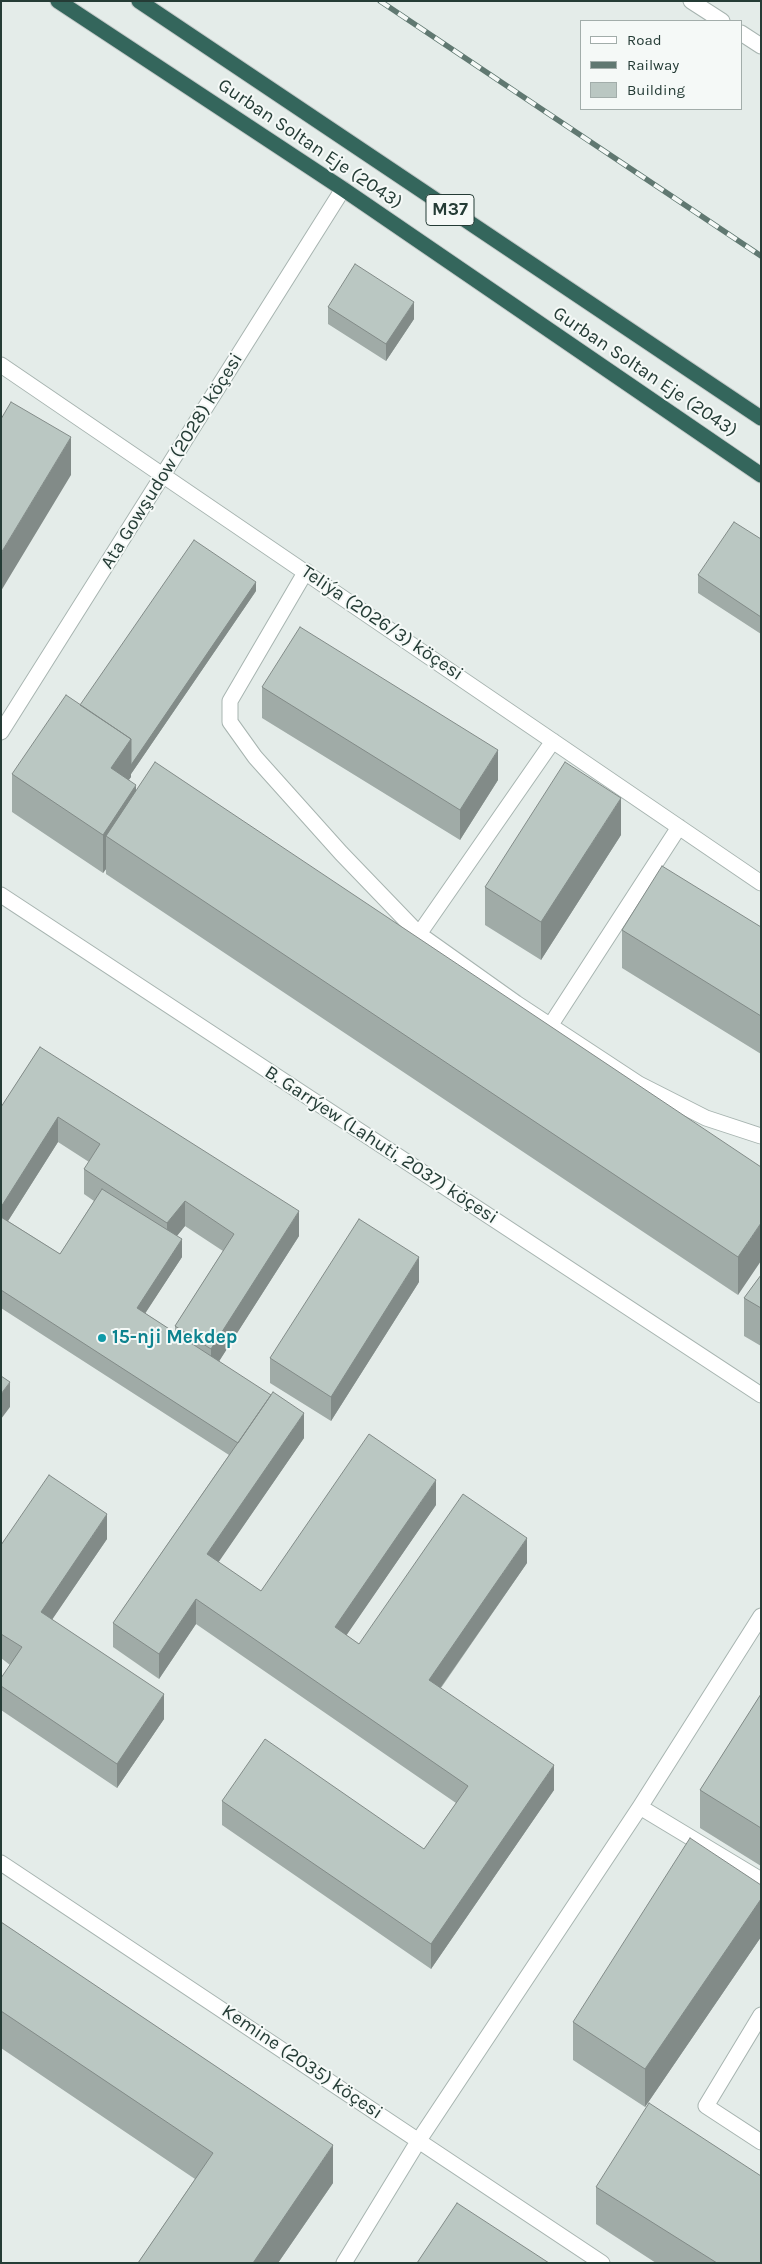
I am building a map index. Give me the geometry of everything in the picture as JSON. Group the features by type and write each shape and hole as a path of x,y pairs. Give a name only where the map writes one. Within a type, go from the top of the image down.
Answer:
{"highway":[{"name":"Gurban Soltan Eje (2043)","path":"58,1 343,189 761,475"},
{"name":"Gurban Soltan Eje (2043)","path":"139,1 761,418"}],"street":[{"path":"691,1 720,20"},
{"path":"742,34 761,46"},
{"name":"Ata Gowşudow (2028) köçesi","path":"1,732 343,189"},
{"name":"Teliýa (2026/3) köçesi","path":"1,365 306,571 761,883"},
{"path":"306,571 230,701 230,722 255,757 341,853 419,934 550,1026 639,1084 706,1118 761,1136"},
{"path":"419,934 553,741"},
{"path":"550,1026 679,827"},
{"name":"B. Garrýew (Lahuti, 2037) köçesi","path":"1,895 761,1395"},
{"path":"344,2263 419,2140 640,1807 761,1616"},
{"path":"640,1807 761,1880"},
{"name":"Kemine (2035) köçesi","path":"1,1863 602,2263"},
{"path":"761,2015 706,2106 761,2142"}],"building":[{"path":"355,264 414,302 386,344 328,307"},
{"path":"11,402 71,437 1,553 1,419"},
{"path":"734,522 761,539 761,617 698,575"},
{"path":"194,540 256,582 131,765 131,739 80,705"},
{"path":"300,627 498,750 460,810 262,687"},
{"path":"66,695 131,739 111,768 136,785 103,835 12,774"},
{"path":"155,762 761,1167 761,1223 738,1257 106,836"},
{"path":"565,762 621,798 541,922 485,887"},
{"path":"662,866 761,927 761,1016 622,930"},
{"path":"40,1047 299,1211 211,1349 175,1326 234,1234 185,1201 167,1223 84,1169 100,1144 58,1117 1,1207 1,1107"},
{"name":"15-nji Mekdep","path":"102,1189 182,1239 137,1308 271,1395 238,1443 1,1290 1,1217 60,1254"},
{"path":"359,1219 419,1257 331,1397 270,1358"},
{"path":"761,1275 761,1308 744,1298"},
{"path":"1,1376 10,1382 1,1394"},
{"path":"273,1392 304,1413 207,1554 261,1591 369,1434 436,1480 335,1627 359,1644 463,1494 527,1538 429,1680 554,1765 431,1944 222,1801 265,1739 424,1849 468,1786 196,1599 159,1654 113,1623"},
{"path":"49,1475 107,1514 41,1612 164,1694 117,1764 1,1686 1,1678 22,1647 1,1634 1,1545"},
{"path":"761,1694 761,1828 700,1790"},
{"path":"690,1838 761,1885 761,1899 645,2069 573,2022"},
{"path":"1,1922 333,2145 253,2263 138,2263 213,2153 1,2011"},
{"path":"649,2103 761,2176 761,2263 717,2263 596,2187"},
{"path":"457,2203 549,2263 417,2263"}],"railway":[{"path":"380,1 761,256"}],"place":[{"name":"15-nji Mekdep","path":"102,1338"}]}
